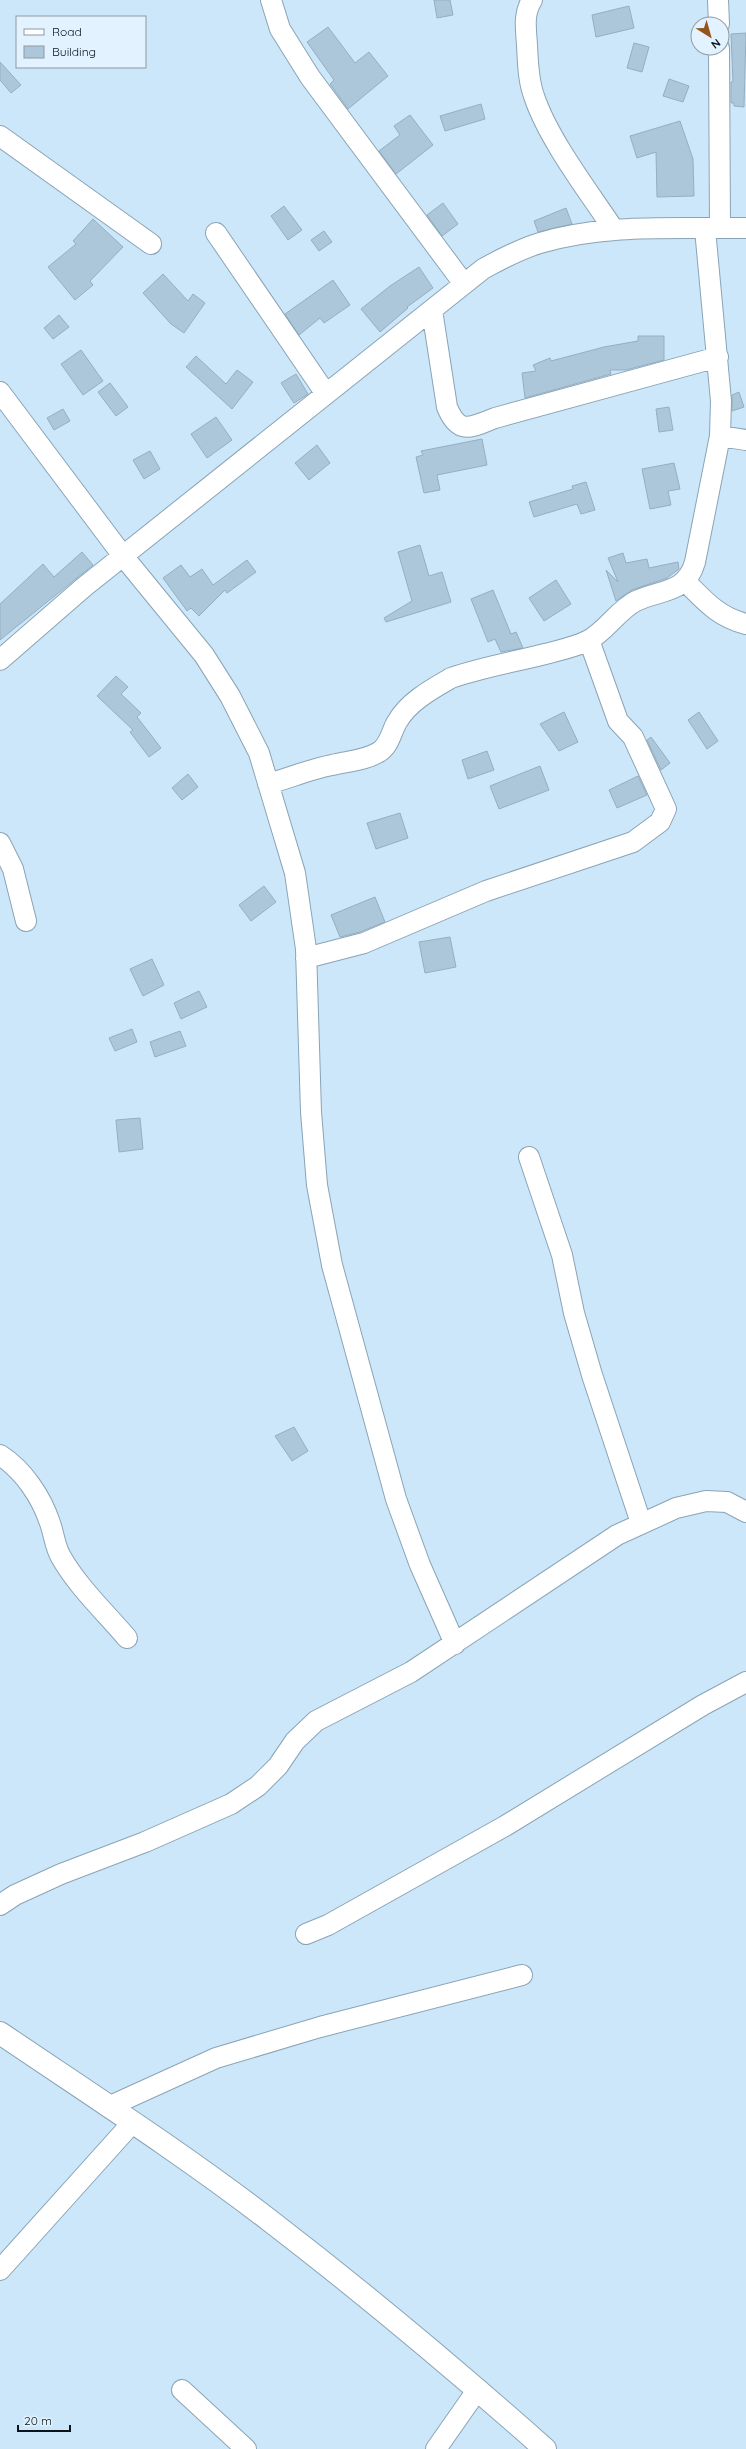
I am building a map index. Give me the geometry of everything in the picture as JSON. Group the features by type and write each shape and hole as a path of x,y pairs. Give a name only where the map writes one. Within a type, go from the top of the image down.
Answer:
{"street":[{"path":"271,0 280,29 310,77 464,284"},
{"path":"532,0 525,16 529,76 540,113 614,230"},
{"path":"718,0 719,16"},
{"path":"268,784 332,765 365,758 380,752 388,744 397,721 406,710 434,687 451,678 566,649 588,640 604,630 634,602 658,592 678,587 686,582 692,574 720,436 721,401 713,229 719,56"},
{"path":"0,136 151,244"},
{"path":"0,660 123,556 483,269 510,254 540,243 576,234 614,230 746,228"},
{"path":"216,233 326,394"},
{"path":"432,310 447,407 452,419 458,425 468,428 495,418 718,357"},
{"path":"0,392 22,424 123,556 208,661 230,696 259,753 295,873 306,958 311,1112 317,1185 332,1265 396,1499 420,1565 455,1644"},
{"path":"720,436 746,440"},
{"path":"686,582 719,613 729,620 746,624"},
{"path":"306,958 364,943 486,891 633,842 660,822 666,809 634,737 618,721 588,640"},
{"path":"0,842 13,869 26,921"},
{"path":"529,1157 562,1255 574,1313 592,1375 642,1523"},
{"path":"0,1455 14,1464 34,1490 50,1521 61,1557 86,1592 127,1638"},
{"path":"0,1905 15,1895 61,1874 145,1842 231,1804 258,1786 278,1766 295,1741 316,1721 387,1685 455,1644 616,1535 676,1508 706,1501 727,1502 746,1512"},
{"path":"306,1934 328,1925 504,1826 703,1705 746,1682"},
{"path":"108,2107 216,2058 320,2027 522,1975"},
{"path":"0,2033 108,2107 133,2122 269,2220 478,2389 545,2449"},
{"path":"0,2270 133,2122"},
{"path":"436,2449 478,2389"},
{"path":"182,2390 246,2449"}],"building":[{"path":"434,0 450,0 453,15 437,18"},
{"path":"629,6 634,28 596,37 592,15"},
{"path":"328,27 355,63 369,52 388,76 348,109 330,84 334,80 307,42"},
{"path":"746,33 744,107 734,106 734,103 731,103 731,82 733,82 731,34"},
{"path":"634,43 649,47 642,72 627,68"},
{"path":"0,62 21,85 11,93 0,80"},
{"path":"669,79 689,86 683,102 663,96"},
{"path":"481,104 485,119 445,131 440,116"},
{"path":"410,115 433,145 396,174 379,151 400,135 394,126"},
{"path":"680,121 693,159 694,196 657,197 656,152 637,158 630,136"},
{"path":"443,203 458,224 442,236 427,215"},
{"path":"284,206 302,230 288,240 271,216"},
{"path":"566,208 572,224 538,232 534,221"},
{"path":"93,219 123,247 90,281 93,285 75,300 48,267 76,244 73,241"},
{"path":"324,231 332,242 319,251 311,240"},
{"path":"419,267 433,288 407,307 408,308 380,332 361,309 390,286"},
{"path":"163,274 188,301 193,294 205,303 184,333 171,324 143,293"},
{"path":"333,280 350,305 324,323 320,318 299,335 285,314"},
{"path":"59,315 69,327 53,339 44,328"},
{"path":"638,336 664,336 664,360 626,370 610,370 611,374 525,398 522,373 536,371 533,365 550,358 551,361 604,347 638,341"},
{"path":"81,350 103,381 83,395 61,364"},
{"path":"196,356 226,384 237,370 253,382 232,409 186,367"},
{"path":"296,374 308,394 294,403 281,383"},
{"path":"110,383 128,407 116,416 98,392"},
{"path":"739,392 744,407 732,411 732,395"},
{"path":"669,407 673,430 659,432 656,409"},
{"path":"63,409 70,421 54,430 47,418"},
{"path":"216,417 232,440 207,458 191,434"},
{"path":"482,439 487,465 437,475 440,490 424,493 416,457 423,455 421,451"},
{"path":"317,445 330,463 309,480 295,463"},
{"path":"150,451 160,469 144,479 133,460"},
{"path":"674,463 680,489 668,491 671,505 650,509 642,469"},
{"path":"586,482 595,510 581,514 577,504 534,517 529,502 573,489 572,486"},
{"path":"420,545 429,576 442,572 451,602 386,622 384,618 412,601 398,552"},
{"path":"82,552 93,565 0,640 0,604 43,564 54,577"},
{"path":"623,553 626,563 647,559 649,568 678,562 679,569 667,578 632,590 616,601 606,570 618,582 608,558"},
{"path":"247,560 256,572 227,593 225,590 199,616 191,608 187,611 163,578 181,565 190,577 202,569 213,585"},
{"path":"556,580 571,604 544,621 529,598"},
{"path":"493,590 511,634 516,632 523,648 501,652 495,639 488,642 471,599"},
{"path":"116,676 128,687 121,694 141,713 137,717 161,748 149,757 130,732 133,730 97,696"},
{"path":"564,712 578,742 559,751 540,724"},
{"path":"699,712 718,741 707,749 688,720"},
{"path":"651,737 670,763 661,770 647,740"},
{"path":"487,751 494,770 468,779 462,760"},
{"path":"540,766 549,790 499,809 490,786"},
{"path":"188,774 198,787 182,800 172,788"},
{"path":"638,776 647,795 617,808 609,790"},
{"path":"400,813 408,838 376,849 367,823"},
{"path":"264,886 276,902 251,921 239,905"},
{"path":"375,897 385,922 360,932 340,937 331,915"},
{"path":"450,937 456,967 425,973 419,942"},
{"path":"152,959 164,985 143,996 130,969"},
{"path":"199,991 207,1007 181,1019 174,1003"},
{"path":"132,1029 137,1042 115,1051 109,1038"},
{"path":"180,1031 186,1046 155,1057 150,1042"},
{"path":"140,1118 143,1149 119,1152 116,1120"},
{"path":"294,1427 308,1451 292,1461 275,1436"}]}
